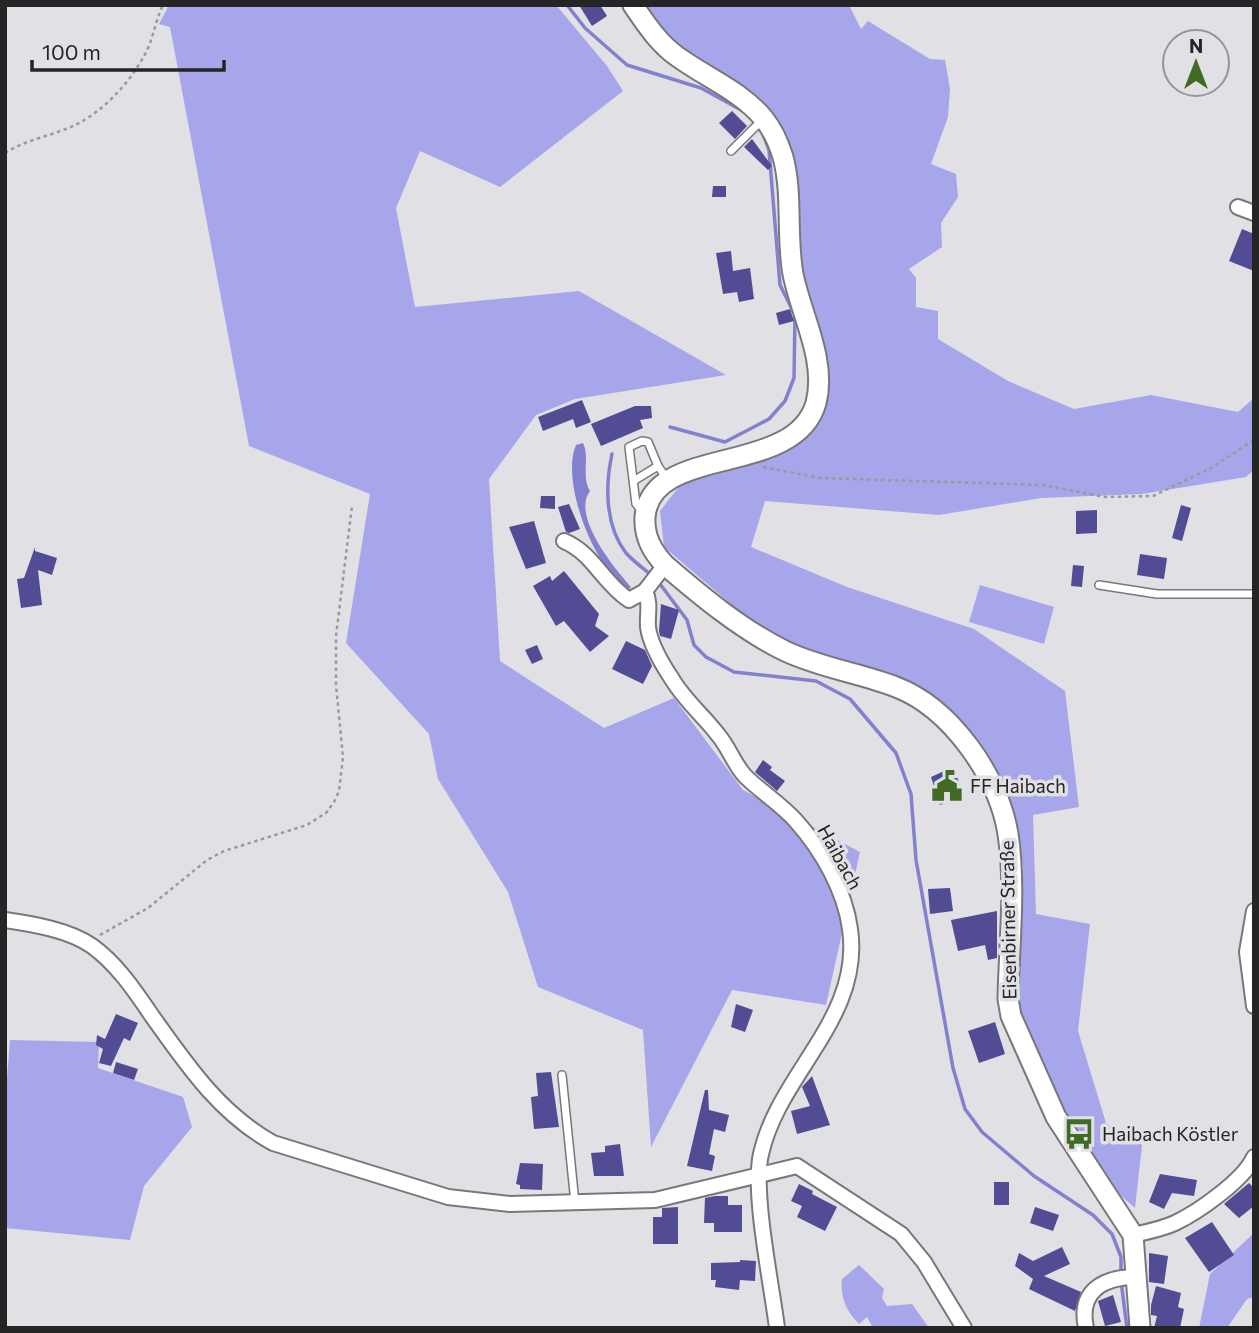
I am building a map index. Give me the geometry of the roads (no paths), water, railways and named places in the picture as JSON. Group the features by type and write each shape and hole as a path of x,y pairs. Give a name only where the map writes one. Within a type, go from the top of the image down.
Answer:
{"main road":[{"path":"633,5 675,55 749,103 763,119 783,158 791,258 813,345 819,387 815,406 800,428 761,452 663,473 645,515"},
{"name":"Eisenbirner Straße","path":"645,515 648,540 653,553 654,579 745,626 783,650 912,695 947,724 974,756 999,806 1007,834 1008,999 1011,1016 1056,1117 1133,1235 1127,1278 1140,1328"}],"street":[{"path":"1238,207 1254,213"},
{"path":"564,541 586,552 607,580 629,600 654,579"},
{"name":"Haibach","path":"654,579 649,600 649,633 670,677 690,705 718,735 743,774 778,803 807,835 836,884 847,913 852,944 846,990 835,1016 777,1108 763,1146 759,1176 777,1328"},
{"path":"1254,911 1247,952 1254,1006"},
{"path":"5,920 48,929 91,945 134,990 215,1101 254,1133 273,1143 461,1199 510,1204 655,1200 759,1176 782,1167 797,1166 886,1222 918,1255 964,1328"},
{"path":"1133,1235 1166,1227 1186,1216 1239,1178 1254,1157"},
{"path":"1086,1328 1084,1314 1087,1297 1097,1285 1127,1278"}],"lane":[{"path":"730,151 763,119"},
{"path":"635,480 663,473 648,442 632,444 627,451 635,480 636,504 645,515"},
{"path":"1099,585 1157,594 1254,594"},
{"path":"562,1075 575,1203"}],"waterway":[{"path":"567,5 585,28 627,65 701,88 743,111"},
{"path":"670,427 725,442 769,419 785,401 794,378 795,315 780,285 769,150 763,134"},
{"path":"612,454 608,505 614,531 626,553 651,575"},
{"path":"657,580 687,620 694,645 706,657 734,672 816,681 850,699 896,753 911,794 916,860 953,1068 965,1109 982,1132 1034,1176 1093,1215 1112,1234 1121,1257 1121,1274"},
{"path":"1121,1281 1127,1328"}],"place":[{"name":"FF Haibach","path":"947,786"},
{"name":"Haibach Köstler","path":"1079,1134"}]}
